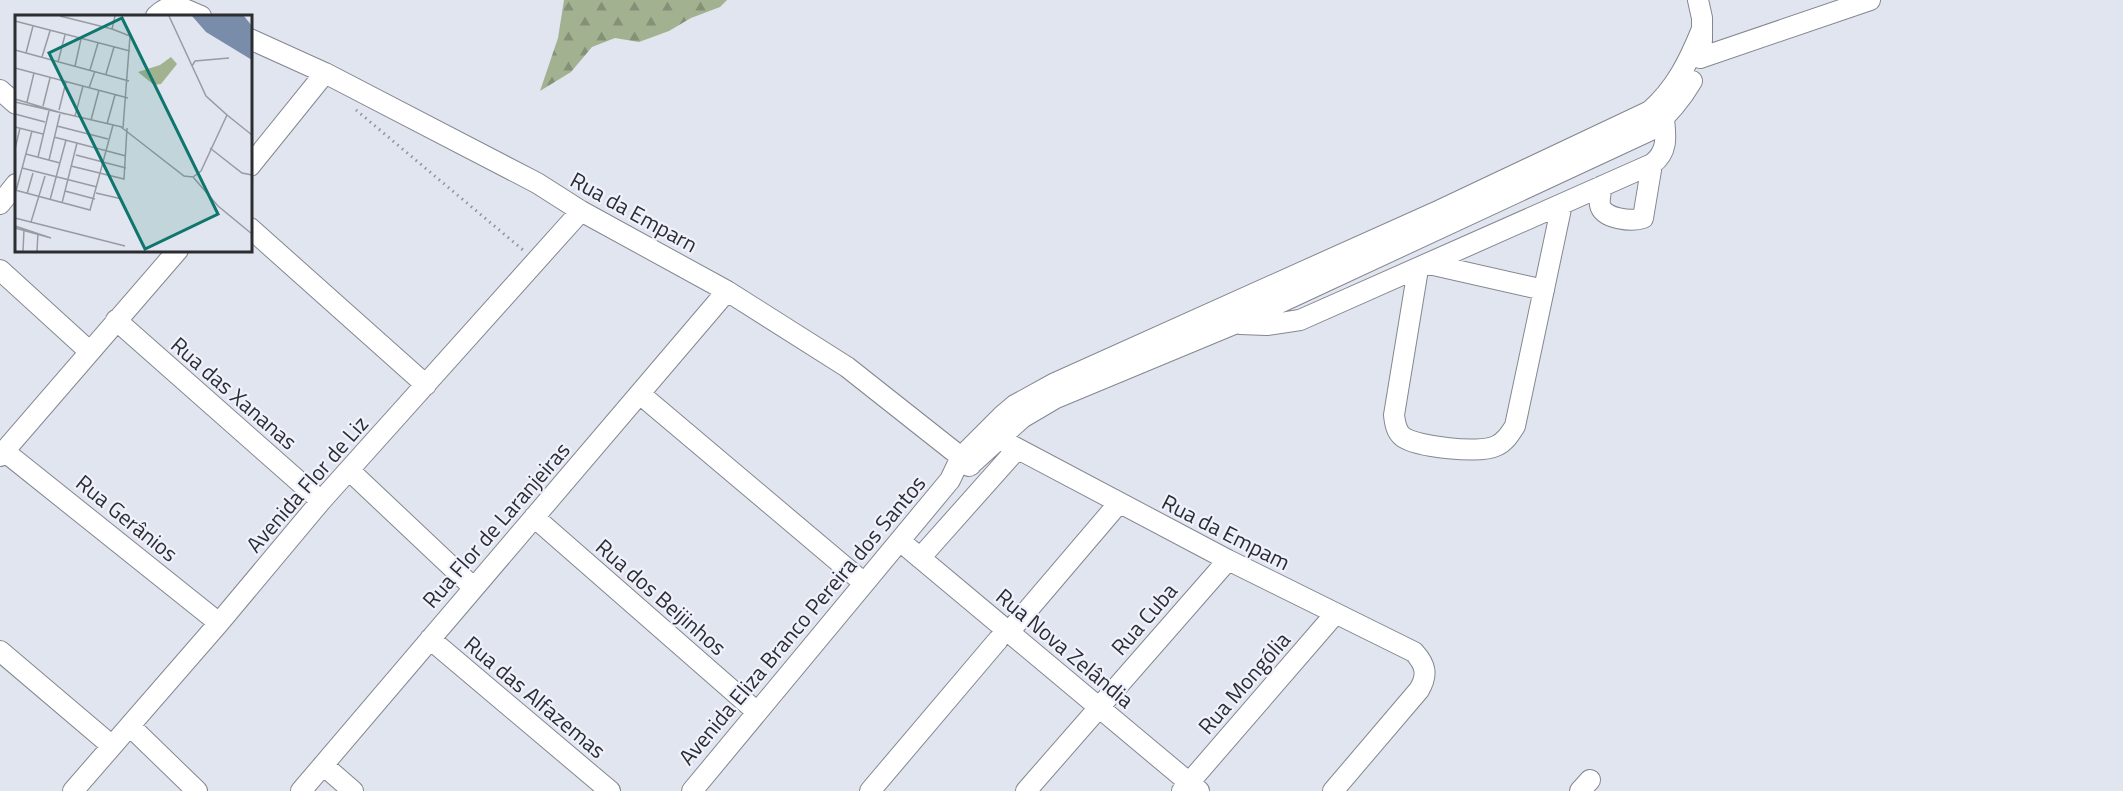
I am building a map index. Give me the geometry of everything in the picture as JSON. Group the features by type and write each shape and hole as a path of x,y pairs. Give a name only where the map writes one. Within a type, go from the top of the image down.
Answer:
{"street":[{"path":"992,436 1015,405 1055,383 1651,130 1664,119 1682,97 1693,79 1701,58 1702,18 1698,0"},
{"path":"1701,58 1870,0"},
{"path":"161,12 176,7 198,15"},
{"path":"992,436 1056,398 1234,324 1476,203 1650,111 1672,88 1686,66 1702,29"},
{"name":"Rua da Emparn","path":"252,40 325,73 537,183 581,212 728,291 847,367 966,461"},
{"path":"252,163 325,73"},
{"path":"0,90 15,103"},
{"path":"1234,324 1267,325 1300,320 1652,164 1663,152 1666,142 1664,119"},
{"path":"1602,186 1600,205 1604,212 1636,221 1643,218 1652,164"},
{"path":"0,204 15,185"},
{"path":"1476,203 1490,236"},
{"path":"1424,266 1394,415 1397,430 1403,437 1434,447 1494,448 1506,440 1515,426 1562,204"},
{"name":"Avenida Flor de Liz","path":"73,791 321,501 581,212"},
{"path":"252,230 426,385"},
{"path":"2,454 176,252"},
{"path":"1424,266 1544,290"},
{"path":"0,270 89,351"},
{"name":"Rua Flor de Laranjeiras","path":"301,791 728,291"},
{"name":"Rua das Xananas","path":"116,320 321,501"},
{"path":"640,394 864,583"},
{"name":"Rua da Empam","path":"992,436 1118,504 1413,652 1421,660 1426,671 1425,680 1419,690 1334,791"},
{"name":"Avenida Eliza Branco Pereira dos Santos","path":"692,791 966,461 992,436"},
{"path":"920,558 1017,449"},
{"name":"Rua Gerânios","path":"2,454 219,623"},
{"path":"350,471 474,588"},
{"path":"870,791 1118,504"},
{"name":"Rua dos Beijinhos","path":"534,517 757,712"},
{"name":"Rua Nova Zelândia","path":"900,541 1004,636 1099,707 1190,788"},
{"name":"Rua Cuba","path":"1026,791 1228,560"},
{"name":"Rua Mongólia","path":"1190,788 1335,614"},
{"name":"Rua das Alfazemas","path":"430,639 610,791"},
{"path":"0,651 112,746"},
{"path":"130,726 198,791"},
{"path":"323,765 353,791"}],"path":[{"path":"356,110 538,262"}],"green space":[{"path":"564,0 727,0 720,7 691,18 669,31 639,42 615,38 592,47 571,72 540,91 558,38"}]}
